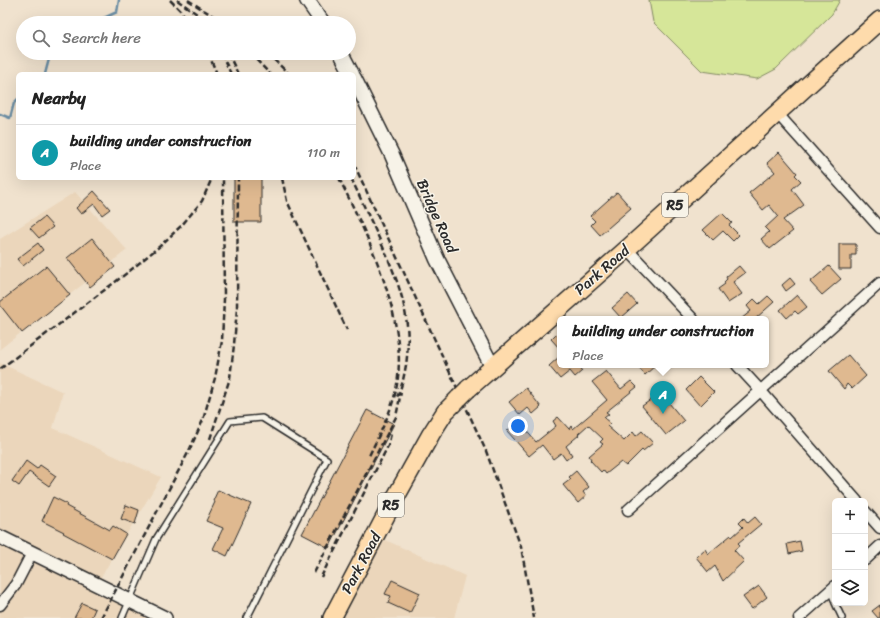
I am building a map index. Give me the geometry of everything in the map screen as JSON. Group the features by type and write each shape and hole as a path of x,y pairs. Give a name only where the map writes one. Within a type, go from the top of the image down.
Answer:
{"highway":[{"name":"Park Road","path":"332,618 392,502 445,412 492,366 627,249 776,112 880,20"}],"main road":[{"path":"307,0 318,16"},
{"path":"345,60 351,72"},
{"name":"Bridge Road","path":"356,82 392,155 437,259 492,366"}],"street":[{"path":"776,112 880,228"},
{"path":"627,249 690,316"},
{"path":"628,510 880,283"},
{"path":"740,368 853,498"},
{"path":"868,514 880,528"},
{"path":"0,537 165,618"},
{"path":"868,557 880,546"},
{"path":"0,605 16,584 32,553"},
{"path":"799,618 832,589"}],"lane":[{"path":"122,618 156,539 230,421 262,418 327,459 248,618"},
{"path":"837,606 842,618"}],"shaded area":[{"path":"75,192 127,250 0,349 0,239"},
{"path":"0,363 63,392 53,428 161,477 98,582 168,618 0,618"},
{"path":"383,539 465,576 454,618 339,618"}],"green space":[{"path":"649,0 840,0 832,14 776,69 757,79 702,71 653,22"}],"building":[{"path":"779,152 797,173 795,175 801,181 792,189 804,205 783,220 793,231 770,249 761,239 769,232 765,228 778,216 769,205 763,210 749,193 775,172 767,163"},
{"path":"234,180 261,180 261,222 234,222"},
{"path":"94,191 110,209 102,215 94,204 81,214 76,208"},
{"path":"617,192 631,208 600,235 591,225 595,221 590,216"},
{"path":"722,213 732,223 729,225 739,235 733,241 723,231 713,240 703,230"},
{"path":"44,217 53,227 39,238 30,228"},
{"path":"92,238 115,267 90,287 67,258"},
{"path":"38,243 43,250 23,266 17,259"},
{"path":"839,244 856,244 856,255 851,255 851,269 839,269"},
{"path":"46,266 70,295 22,333 0,305 0,302"},
{"path":"739,266 745,273 733,282 742,294 728,303 718,289 725,284 724,282 727,279 726,277"},
{"path":"829,266 841,279 822,295 810,282"},
{"path":"790,278 795,284 786,291 782,285"},
{"path":"628,294 637,304 623,316 619,316 612,308"},
{"path":"797,295 807,307 798,314 795,311 787,318 780,310"},
{"path":"768,296 774,302 758,316 745,316 751,311 747,306 754,299 759,304"},
{"path":"556,334 557,335 557,346 551,339"},
{"path":"848,355 866,376 852,389 847,384 844,389 829,371"},
{"path":"557,359 557,368 580,368 582,371 575,377 570,371 560,379 549,366"},
{"path":"639,368 653,368 645,375"},
{"path":"606,371 621,389 631,381 637,387 606,412 609,414 604,418 610,423 607,426 624,441 633,432 636,436 642,431 653,443 643,451 642,450 626,466 621,462 606,474 603,470 601,472 590,460 591,459 589,456 603,444 600,442 603,439 588,425 566,446 572,455 566,460 561,453 553,459 542,445 529,456 507,431 518,421 536,442 556,426 553,421 558,417 569,429 571,426 573,429 607,400 592,382"},
{"path":"699,377 714,392 700,406 686,390"},
{"path":"526,388 541,407 533,414 528,408 520,415 509,402"},
{"path":"664,397 684,421 666,435 642,406 652,399 656,404"},
{"path":"367,410 394,424 329,548 302,534"},
{"path":"26,461 37,469 40,465 56,476 49,486 29,472 19,486 12,481"},
{"path":"576,471 589,487 583,492 586,496 578,503 563,485 571,479 569,477"},
{"path":"218,490 251,504 227,556 213,549 223,528 206,521 215,502 213,501"},
{"path":"53,497 67,504 66,506 110,530 113,526 126,534 112,559 42,521"},
{"path":"126,505 139,510 135,524 121,519"},
{"path":"755,517 761,524 738,543 740,545 734,550 744,561 723,581 715,566 708,572 696,557 705,549 708,554 731,535 732,537 743,527 739,523 744,518 748,523"},
{"path":"800,541 802,551 789,554 787,544"},
{"path":"392,580 420,593 410,613 388,603 391,596 385,594"},
{"path":"759,586 767,597 752,609 743,597"},
{"path":"82,603 95,609 91,618 74,618"},
{"path":"880,605 880,618 878,618 872,611"}],"waterway":[{"path":"108,16 117,12 119,0"},
{"path":"46,72 49,60"},
{"path":"0,114 10,118 14,103 16,101"}],"railway":[{"path":"170,0 185,16"},
{"path":"177,0 200,16"},
{"path":"188,0 213,16"},
{"path":"211,60 216,72"},
{"path":"224,60 230,72"},
{"path":"231,60 237,72"},
{"path":"257,60 268,72"},
{"path":"274,60 287,72"},
{"path":"356,168 486,451 521,547 534,618"},
{"path":"0,369 127,273 160,246 182,225 202,201 211,180"},
{"path":"101,618 189,451 203,420 215,378 222,341 224,299 223,180"},
{"path":"210,439 230,378 234,345 237,308 238,180"},
{"path":"282,180 287,201 347,330"},
{"path":"340,180 363,228 385,283 393,311 398,340 399,367 393,402 368,458"},
{"path":"352,180 392,268 402,298 408,347 402,385 397,397"},
{"path":"314,573 396,417 401,392"},
{"path":"321,577 388,446 391,434"}],"place":[{"name":"building under construction","path":"663,414"}]}
